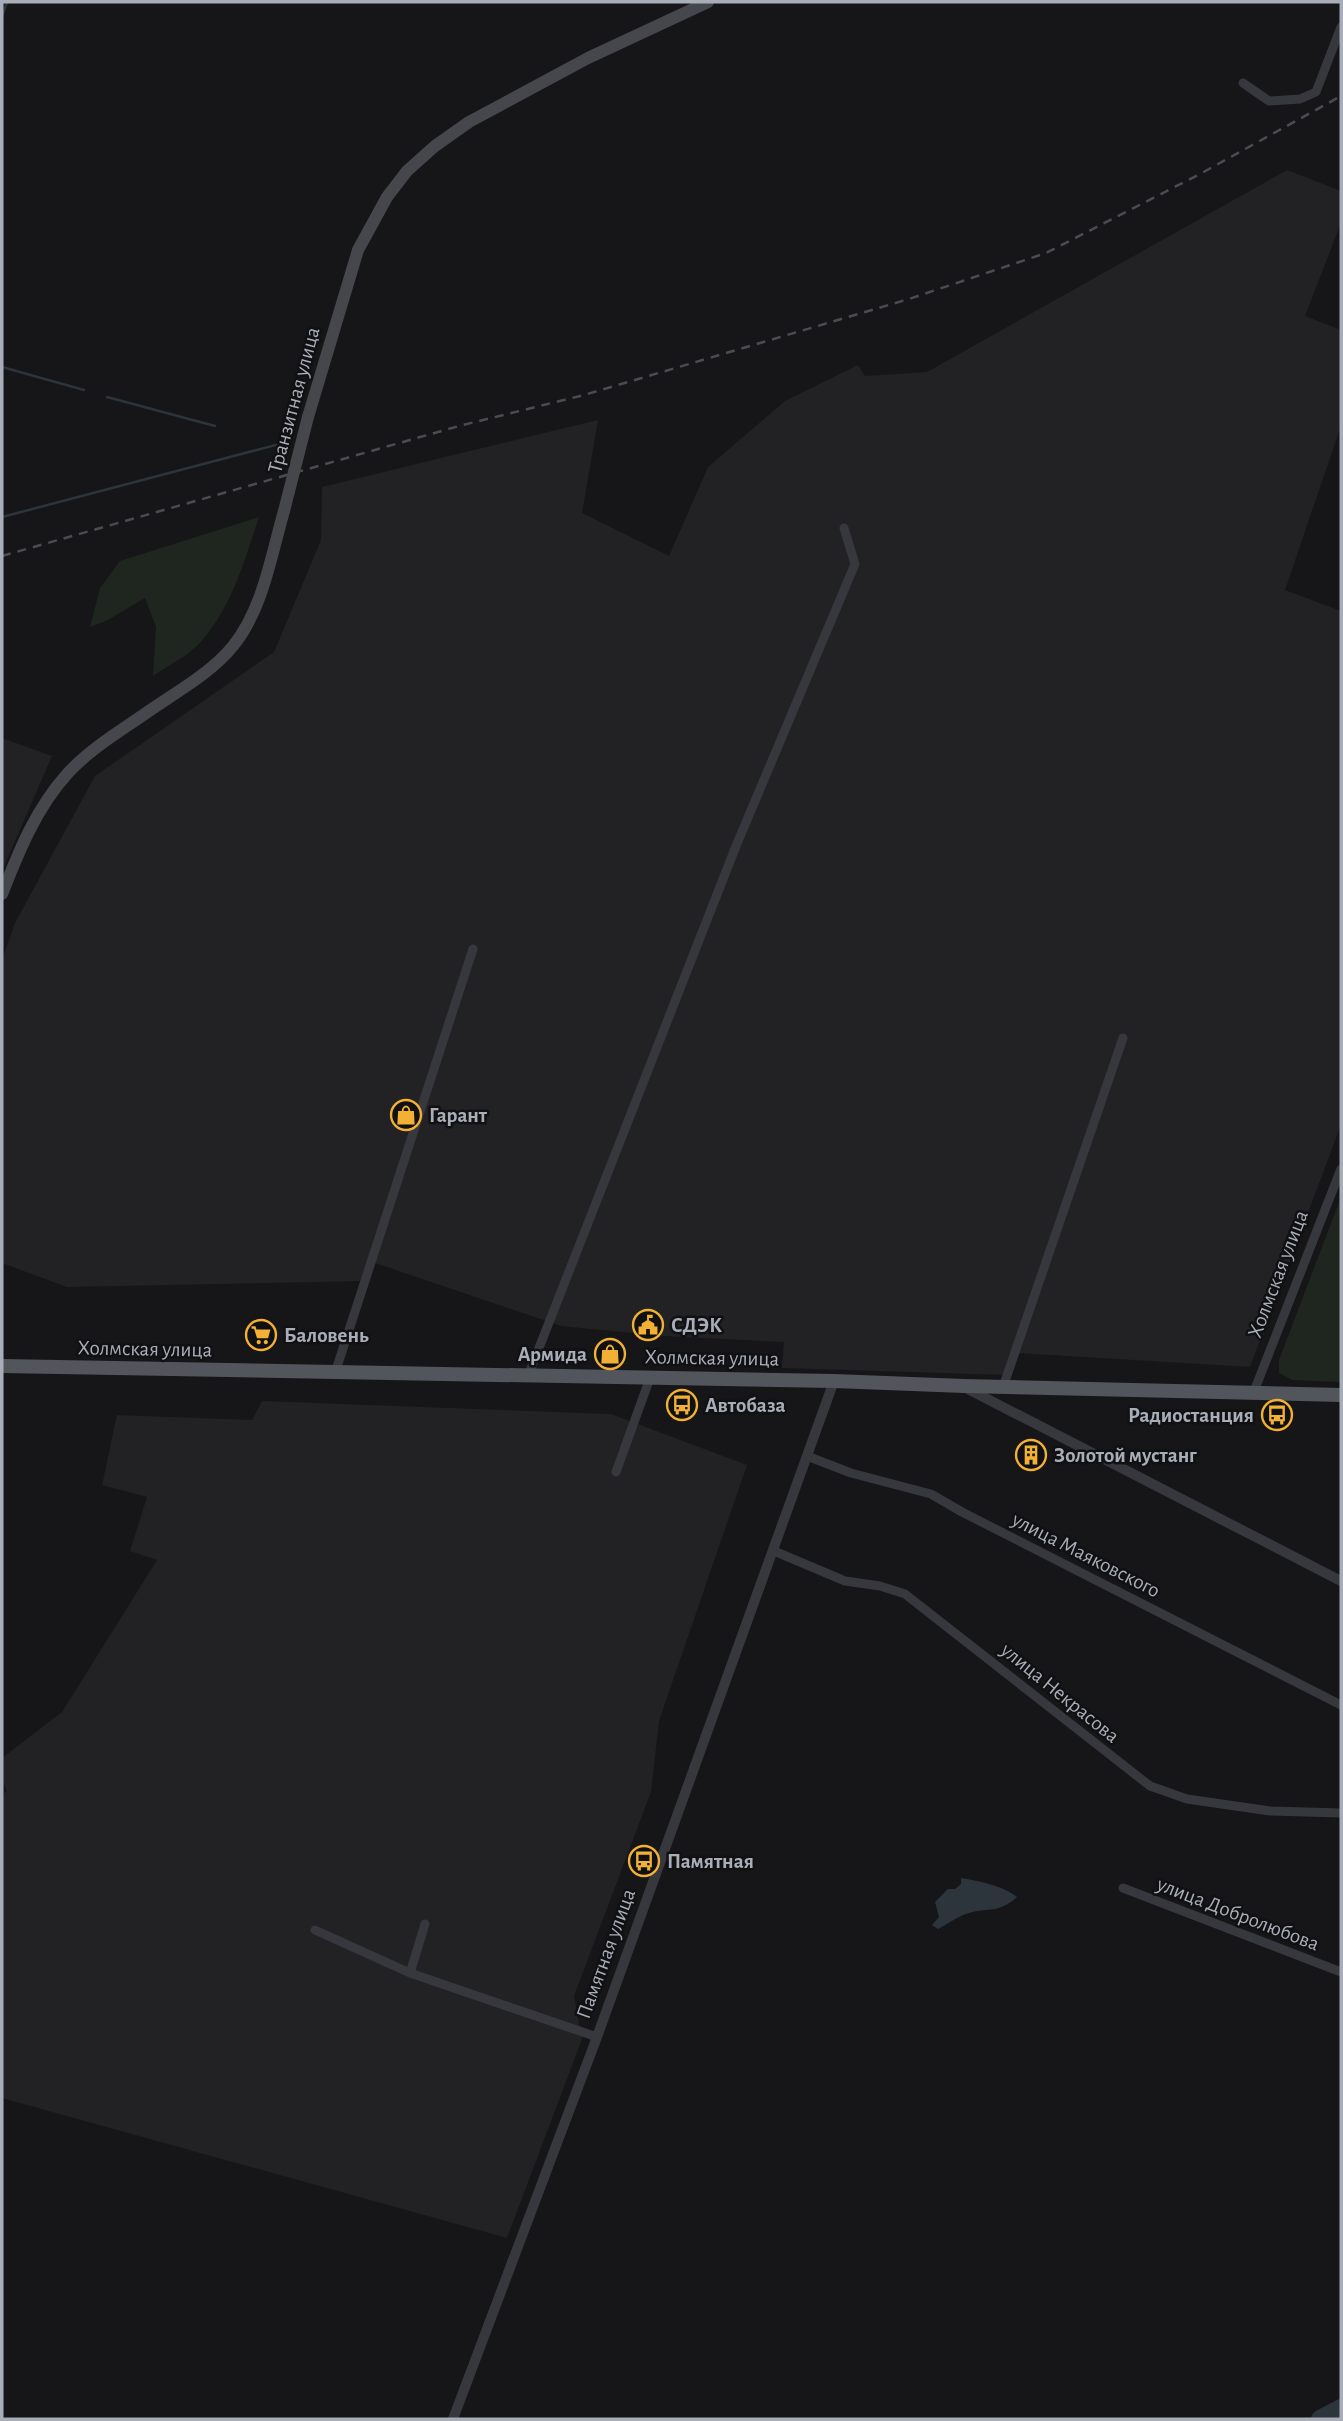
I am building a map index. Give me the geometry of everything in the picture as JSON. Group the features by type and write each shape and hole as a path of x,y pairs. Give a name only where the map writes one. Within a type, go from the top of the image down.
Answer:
{"main road":[{"name":"Транзитная улица","path":"2,894 42,805 69,771 99,746 206,672 233,646 250,621 262,589 308,416 358,250 372,221 407,171 468,122 588,58 708,2"},
{"name":"Холмская улица","path":"2,1368 834,1381 1341,1395"}],"street":[{"path":"1243,83 1269,101 1300,99 1316,92 1341,27"},
{"path":"528,1376 736,846 855,564 844,528"},
{"path":"335,1373 473,949"},
{"path":"1003,1387 1123,1038"},
{"name":"Холмская улица","path":"1253,1394 1341,1169"},
{"path":"616,1472 650,1378"},
{"name":"Памятная улица","path":"453,2419 597,2037 834,1381"},
{"path":"964,1386 1341,1581"},
{"name":"улица Маяковского","path":"807,1455 851,1473 931,1494 1341,1705"},
{"name":"улица Некрасова","path":"774,1551 845,1581 880,1586 905,1594 1150,1786 1187,1799 1270,1811 1341,1813"},
{"name":"улица Добролюбова","path":"1123,1888 1341,1972"},
{"path":"410,1973 425,1924"},
{"path":"315,1930 410,1973 597,2037"}],"shaded area":[{"path":"1287,170 1341,191 1341,223 1305,316 1341,330 1341,426 1285,590 1341,611 1341,1125 1250,1367 1017,1353 1007,1375 782,1368 784,1342 664,1336 561,1326 375,1263 366,1281 67,1287 2,1263 2,960 15,923 95,776 274,652 321,540 322,487 598,420 582,513 669,556 708,467 785,401 858,365 865,376 927,372"},
{"path":"259,517 235,585 219,617 198,645 153,676 156,627 145,598 106,621 90,627 100,588 120,561"},
{"path":"2,738 52,756 2,871"},
{"path":"1341,1197 1341,1382 1292,1380 1279,1373 1279,1360"},
{"path":"262,1401 611,1414 747,1465 659,1721 651,1792 574,1996 582,2039 507,2238 2,2098 2,1794 7,1791 2,1780 2,1758 62,1712 157,1560 130,1551 147,1497 102,1485 117,1415 252,1420"},
{"path":"961,1878 998,1887 1017,1897 999,1908 965,1914 938,1929 932,1925 939,1917 935,1902 948,1889 955,1889 961,1884"}],"waterway":[{"path":"2,16 7,2"},
{"path":"2,367 84,390"},
{"path":"107,397 215,426"},
{"path":"2,517 287,442"},
{"path":"1320,2419 1341,2408"}],"railway":[{"path":"2,556 459,426 584,395 909,299 1046,253 1200,174 1341,96"}],"place":[{"name":"Гарант","path":"406,1115"},
{"name":"СДЭК","path":"648,1325"},
{"name":"Баловень","path":"261,1335"},
{"name":"Армида","path":"610,1354"},
{"name":"Автобаза","path":"682,1405"},
{"name":"Радиостанция","path":"1277,1415"},
{"name":"Золотой мустанг","path":"1031,1455"},
{"name":"Памятная","path":"644,1861"}]}
